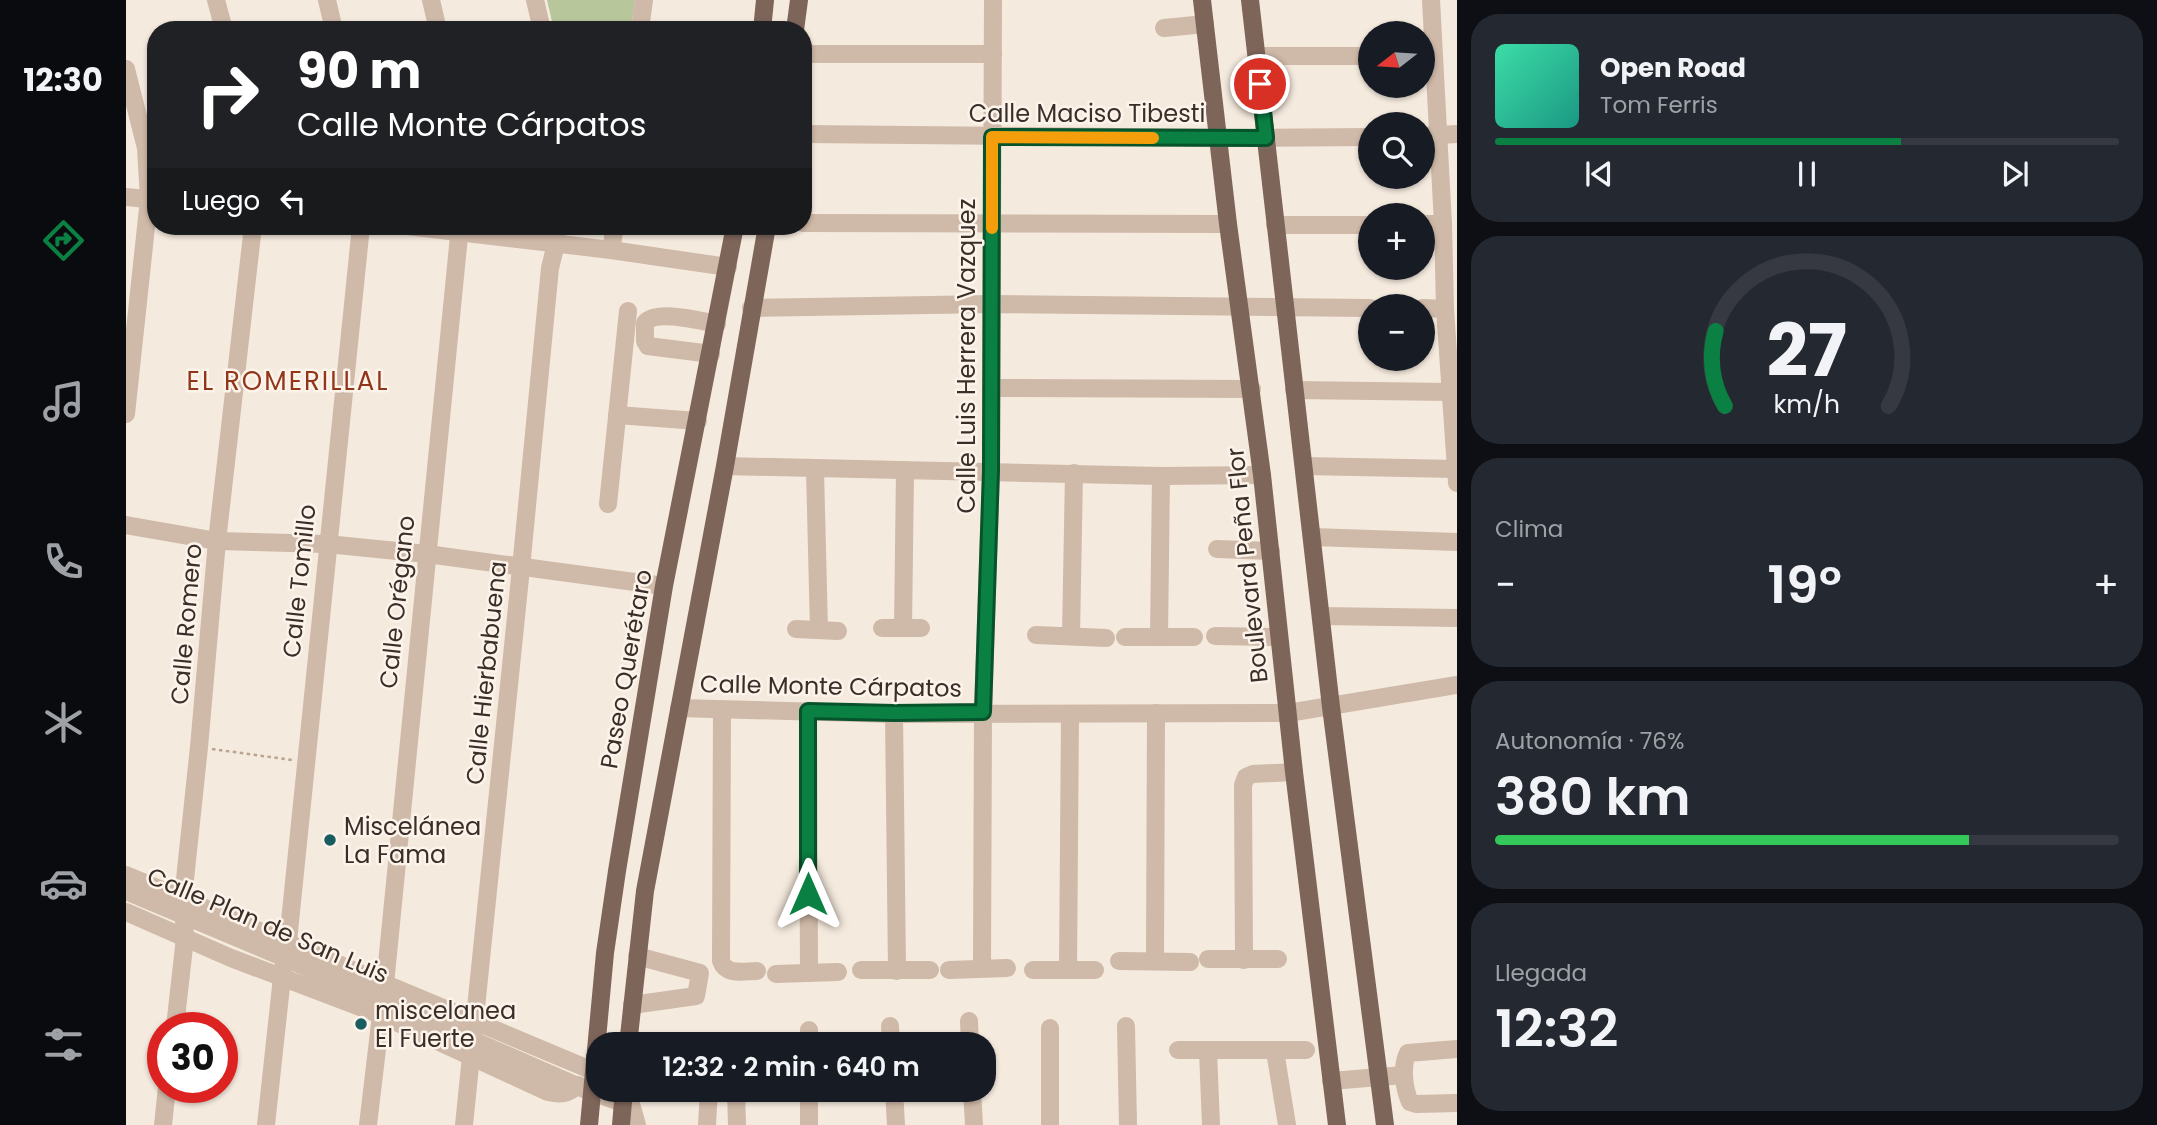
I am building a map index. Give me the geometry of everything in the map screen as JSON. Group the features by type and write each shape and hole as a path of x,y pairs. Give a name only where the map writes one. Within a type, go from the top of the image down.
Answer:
{"main road":[{"path":"763,21 765,0"},
{"path":"796,21 799,0"},
{"name":"Boulevard Peña Flor","path":"1202,0 1228,224 1252,389 1294,772 1337,1125"},
{"path":"1250,0 1331,707 1385,1125"},
{"name":"Paseo Querétaro","path":"600,1032 615,884 664,586 733,235"},
{"path":"629,1032 645,891 725,466 764,235"},
{"name":"Paseo Querétaro","path":"586,1085 584,1088 589,1125"},
{"path":"621,1125 624,1102"}],"street":[{"path":"216,0 222,21"},
{"path":"327,0 332,21"},
{"path":"431,0 436,21"},
{"path":"535,0 540,21"},
{"path":"641,21 644,0"},
{"name":"Calle Luis Herrera Vazquez","path":"983,712 991,471 993,0"},
{"path":"1430,21 1431,0"},
{"path":"1164,28 1205,24"},
{"path":"812,54 993,54"},
{"path":"1257,57 1358,56"},
{"path":"126,69 147,155"},
{"name":"Calle Maciso Tibesti","path":"812,134 1219,138 1358,136"},
{"path":"1435,136 1457,134"},
{"path":"1304,466 1457,476 1445,309 1443,224 1435,170"},
{"path":"126,197 147,199"},
{"path":"812,223 1228,224"},
{"path":"1435,224 1443,224"},
{"path":"1275,225 1358,225"},
{"path":"126,414 149,235"},
{"name":"Calle Romero","path":"176,1012 185,938 183,907 217,541 252,235"},
{"name":"Calle Tomillo","path":"266,1125 281,977 287,949 360,235"},
{"name":"Calle Orégano","path":"368,1125 383,1000 459,235"},
{"path":"557,235 611,250 728,267"},
{"name":"Calle Hierbabuena","path":"464,1125 550,268 557,235"},
{"path":"611,250 614,235"},
{"path":"751,308 991,304 1358,308"},
{"path":"1435,309 1445,309"},
{"path":"608,505 628,312"},
{"path":"711,354 648,346 645,341 646,323 653,317 664,316 717,324"},
{"path":"991,388 1252,389"},
{"path":"1294,390 1451,391"},
{"path":"617,415 698,421"},
{"path":"725,466 1161,476 1262,475"},
{"path":"815,470 819,630"},
{"path":"882,628 912,628 905,471"},
{"path":"1071,636 1074,473"},
{"path":"1159,637 1161,476"},
{"path":"126,525 217,541 327,544 427,554 664,586"},
{"path":"1313,537 1457,542"},
{"path":"1217,549 1271,551"},
{"path":"1321,616 1457,618"},
{"path":"796,629 838,631"},
{"path":"1037,635 1106,638"},
{"path":"1215,636 1279,637"},
{"path":"1125,637 1194,637"},
{"name":"Calle Monte Cárpatos","path":"679,708 1070,715 1288,713 1457,685"},
{"path":"722,710 721,961 727,971 757,971"},
{"path":"808,711 809,973"},
{"name":"Calle Monte Cárpatos","path":"982,968 983,712"},
{"path":"894,713 897,971"},
{"path":"1155,961 1156,713"},
{"path":"1068,970 1070,715"},
{"path":"1244,960 1243,785 1246,777 1253,774 1294,772"},
{"name":"Calle Plan de San Luis","path":"126,875 183,907"},
{"name":"Calle Plan de San Luis","path":"126,891 183,907 287,949 383,1000 584,1088"},
{"path":"126,912 281,977 383,1000 473,1039"},
{"path":"632,1005 696,996 700,973 637,956"},
{"path":"1208,959 1278,959"},
{"path":"1119,961 1190,962"},
{"path":"949,970 1007,968"},
{"path":"861,971 930,970"},
{"path":"1033,970 1096,971"},
{"path":"776,974 838,972"},
{"path":"969,1021 969,1032"},
{"path":"890,1026 890,1032"},
{"path":"1126,1026 1128,1125"},
{"path":"1050,1028 1050,1125"},
{"name":"Calle Plan de San Luis","path":"473,1039 586,1069"},
{"path":"1457,1049 1408,1053 1405,1057 1404,1075 1410,1102 1457,1103"},
{"path":"1178,1050 1306,1050"},
{"path":"1208,1051 1211,1125"},
{"path":"1275,1051 1287,1125"},
{"path":"1331,1081 1404,1075"},
{"path":"628,1102 637,1125"},
{"path":"707,1125 708,1102"},
{"path":"736,1102 737,1125"},
{"path":"809,1102 809,1125"},
{"path":"895,1102 897,1125"},
{"path":"973,1102 974,1125"},
{"path":"163,1125 165,1103"}],"path":[{"path":"199,747 306,762"}],"green space":[{"path":"547,0 635,0 632,21 552,21"}],"slow traffic":[{"path":"992,228 992,137 1153,138"}],"place":[{"name":"Miscelánea La Fama","path":"330,840"},
{"name":"miscelanea El Fuerte","path":"361,1024"}],"district":[{"name":"EL ROMERILLAL","path":"288,381"}],"route":[{"path":"808,894 808,711 983,712 991,471 992,137 1266,138 1260,84"}]}
